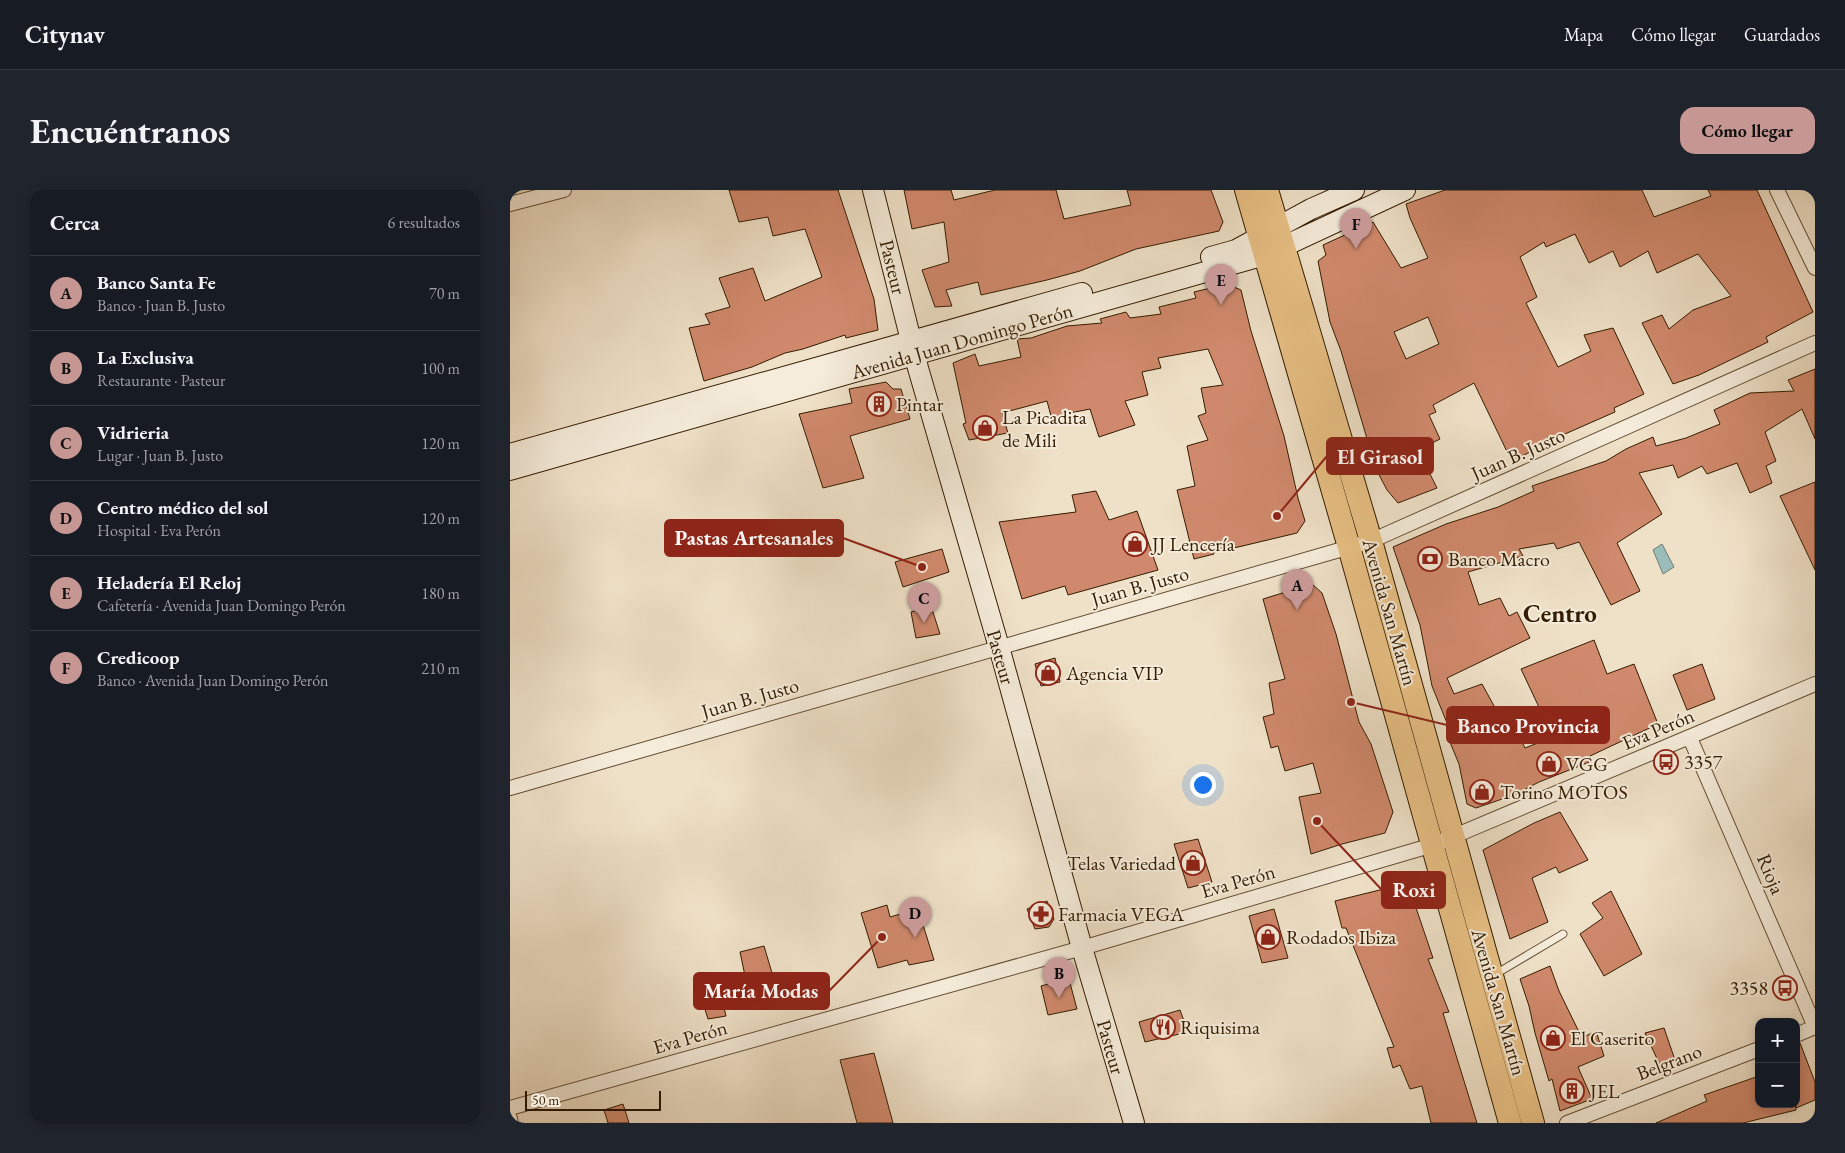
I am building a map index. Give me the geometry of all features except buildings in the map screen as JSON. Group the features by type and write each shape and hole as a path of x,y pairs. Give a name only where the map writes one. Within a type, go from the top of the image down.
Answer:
{"main road":[{"name":"Pasteur","path":"873,190 913,348 999,647 1082,948 1134,1123"},
{"name":"Avenida San Martín","path":"1246,190 1271,241 1371,541 1533,1123"},
{"name":"Avenida San Martín","path":"1267,190 1271,241 1349,547 1510,1123"},
{"name":"Avenida Juan Domingo Perón","path":"1271,241 1354,190"},
{"name":"Avenida Juan Domingo Perón","path":"510,470 1271,241 1405,190"},
{"name":"Avenida Juan Domingo Perón","path":"510,454 913,348"}],"street":[{"path":"510,204 564,190"},
{"path":"1777,190 1815,268"},
{"name":"Juan B. Justo","path":"510,788 1371,541 1815,343"},
{"name":"Eva Perón","path":"510,1108 1082,948 1433,845 1815,684"},
{"name":"Rioja","path":"1690,738 1815,1027"},
{"path":"1800,1033 1815,1027"},
{"name":"Belgrano","path":"1566,1123 1755,1051"},
{"path":"510,1118 511,1123"}],"lane":[{"path":"1492,977 1563,934"}],"water":[{"path":"1662,544 1674,567 1663,574 1653,550"}],"place":[{"name":"Credicoop","path":"1356,249"},
{"name":"Heladería El Reloj","path":"1221,305"},
{"name":"Pintar","path":"879,404"},
{"name":"La Picadita de Mili","path":"985,428"},
{"name":"El Girasol","path":"1277,516"},
{"name":"JJ Lencería","path":"1135,544"},
{"name":"Banco Macro","path":"1430,559"},
{"name":"Pastas Artesanales","path":"922,567"},
{"name":"Banco Santa Fe","path":"1297,610"},
{"name":"Vidrieria","path":"924,623"},
{"name":"Agencia VIP","path":"1048,673"},
{"name":"Banco Provincia","path":"1351,702"},
{"name":"3357","path":"1666,762"},
{"name":"VGG","path":"1549,764"},
{"name":"Torino MOTOS","path":"1482,792"},
{"name":"Roxi","path":"1317,821"},
{"name":"Telas Variedad","path":"1193,863"},
{"name":"Farmacia VEGA","path":"1041,914"},
{"name":"María Modas","path":"882,937"},
{"name":"Rodados Ibiza","path":"1268,937"},
{"name":"Centro médico del sol","path":"915,938"},
{"name":"3358","path":"1785,988"},
{"name":"La Exclusiva","path":"1059,998"},
{"name":"Riquisima","path":"1163,1027"},
{"name":"El Caserito","path":"1553,1038"},
{"name":"JEL","path":"1572,1091"}],"district":[{"name":"Centro","path":"1560,613"}]}
